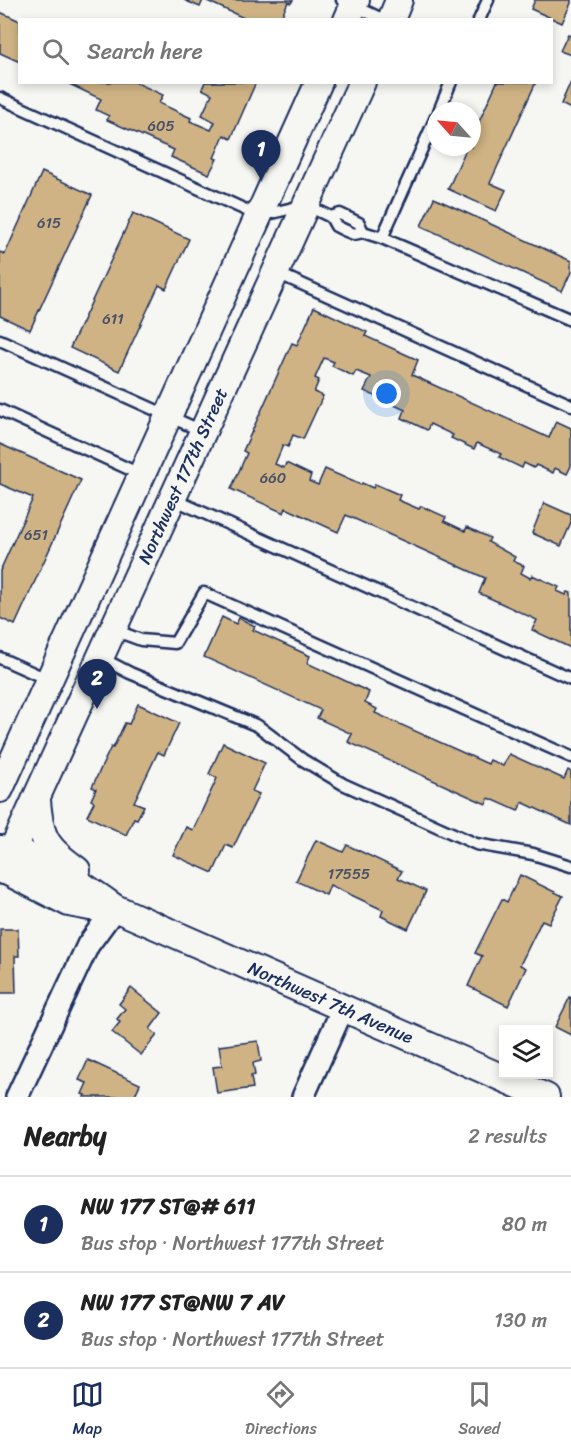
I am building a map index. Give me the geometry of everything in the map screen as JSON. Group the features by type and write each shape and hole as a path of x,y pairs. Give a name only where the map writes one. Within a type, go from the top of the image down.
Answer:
{"street":[{"path":"392,18 399,0"},
{"name":"Northwest 177th Street","path":"0,789 318,84"},
{"name":"Northwest 177th Street","path":"4,860 37,800 361,84"},
{"path":"142,475 173,499"},
{"path":"17,1097 88,945 116,908 87,876 55,855 42,831 37,800"},
{"name":"Northwest 7th Avenue","path":"4,860 64,873 116,908 546,1097"},
{"path":"303,1097 343,1008"}],"lane":[{"path":"480,18 488,0"},
{"path":"350,6 379,18"},
{"path":"443,102 450,84"},
{"path":"0,98 259,216 306,205 331,217 336,226 344,230 354,234 363,232 382,238 571,320"},
{"path":"382,238 427,137"},
{"path":"277,273 571,405"},
{"path":"0,340 204,432"},
{"path":"0,410 142,475"},
{"path":"173,499 571,679"},
{"path":"114,630 141,640 175,643 204,592 571,757"},
{"path":"0,658 49,681"},
{"path":"101,658 130,673 258,726 303,760 343,784 465,840 533,854 571,866"}],"building":[{"path":"184,0 203,0 200,7"},
{"path":"205,0 293,0 291,3 288,2 281,18 244,18"},
{"path":"535,0 571,0 562,23 531,9"},
{"path":"0,12 18,20 18,61 0,53"},
{"path":"568,34 571,35 571,55 560,51"},
{"path":"571,81 571,109 561,104"},
{"path":"69,84 139,84 163,95 159,103 211,130 215,122 202,115 212,94 202,89 204,84 255,84 231,139 224,135 214,158 217,159 209,174 171,157 174,150 107,120 109,116 96,110 101,99"},
{"path":"496,84 535,84 490,183 506,190 496,211 448,189 463,156 481,156 481,117"},
{"path":"42,172 92,195 30,330 0,316 0,252 5,254"},
{"path":"434,198 571,261 571,272 562,291 421,226"},
{"path":"133,213 189,239 166,289 159,285 119,371 70,348"},
{"path":"314,307 367,332 365,336 418,360 412,375 549,438 556,421 571,428 571,466 567,474 555,468 553,473 536,465 534,468 524,463 522,468 499,457 501,454 477,443 474,449 430,424 427,430 402,418 405,410 364,391 371,377 356,371 353,376 332,366 334,362 324,358 315,378 319,380 314,392 323,396 303,439 293,435 288,447 283,445 275,464 284,468 286,463 311,475 309,481 318,485 325,469 361,485 362,483 373,488 375,484 400,495 398,500 419,509 421,506 446,517 444,521 465,531 467,527 490,538 488,542 515,557 513,561 524,566 521,573 530,578 532,575 559,587 557,591 566,595 568,592 571,593 571,648 532,630 537,620 479,593 485,578 346,515 338,532 286,508 284,513 231,489 247,453 243,451 292,343 297,345"},
{"path":"0,444 81,480 15,625 0,618 0,571 33,498 0,484"},
{"path":"544,503 571,515 571,523 561,546 532,533"},
{"path":"222,617 236,624 239,618 255,626 253,630 310,656 307,663 369,692 365,703 377,709 375,713 488,764 490,760 503,766 509,754 564,779 568,770 571,772 571,825 522,802 518,811 489,798 486,804 348,742 352,734 317,718 321,710 204,657"},
{"path":"138,704 179,723 164,755 158,752 134,802 144,806 137,819 134,818 126,835 87,816 94,802 91,800 96,789 92,787 111,747 113,748 125,723 129,724"},
{"path":"223,743 265,763 252,791 259,794 233,848 226,845 213,873 173,855 186,827 193,830 217,778 209,774"},
{"path":"316,840 343,852 347,845 402,871 398,878 426,891 408,929 381,916 383,910 330,885 326,895 296,881"},
{"path":"520,875 563,896 549,923 542,920 520,965 526,968 508,1006 468,986 482,956 475,953 502,899 507,902"},
{"path":"0,929 18,929 19,956 15,956 16,993 0,993"},
{"path":"131,988 162,1013 150,1029 157,1035 141,1055 112,1032 120,1022 117,1019 125,1009 119,1004"},
{"path":"571,998 571,1035 555,1027"},
{"path":"258,1041 261,1061 253,1063 255,1075 251,1076 253,1088 217,1093 213,1067 222,1066 219,1046"},
{"path":"88,1060 140,1084 134,1097 84,1097 85,1095 82,1094 87,1083 79,1080"}],"place":[{"name":"NW 177 ST@# 611","path":"261,180"},
{"name":"NW 177 ST@NW 7 AV","path":"97,709"}]}
